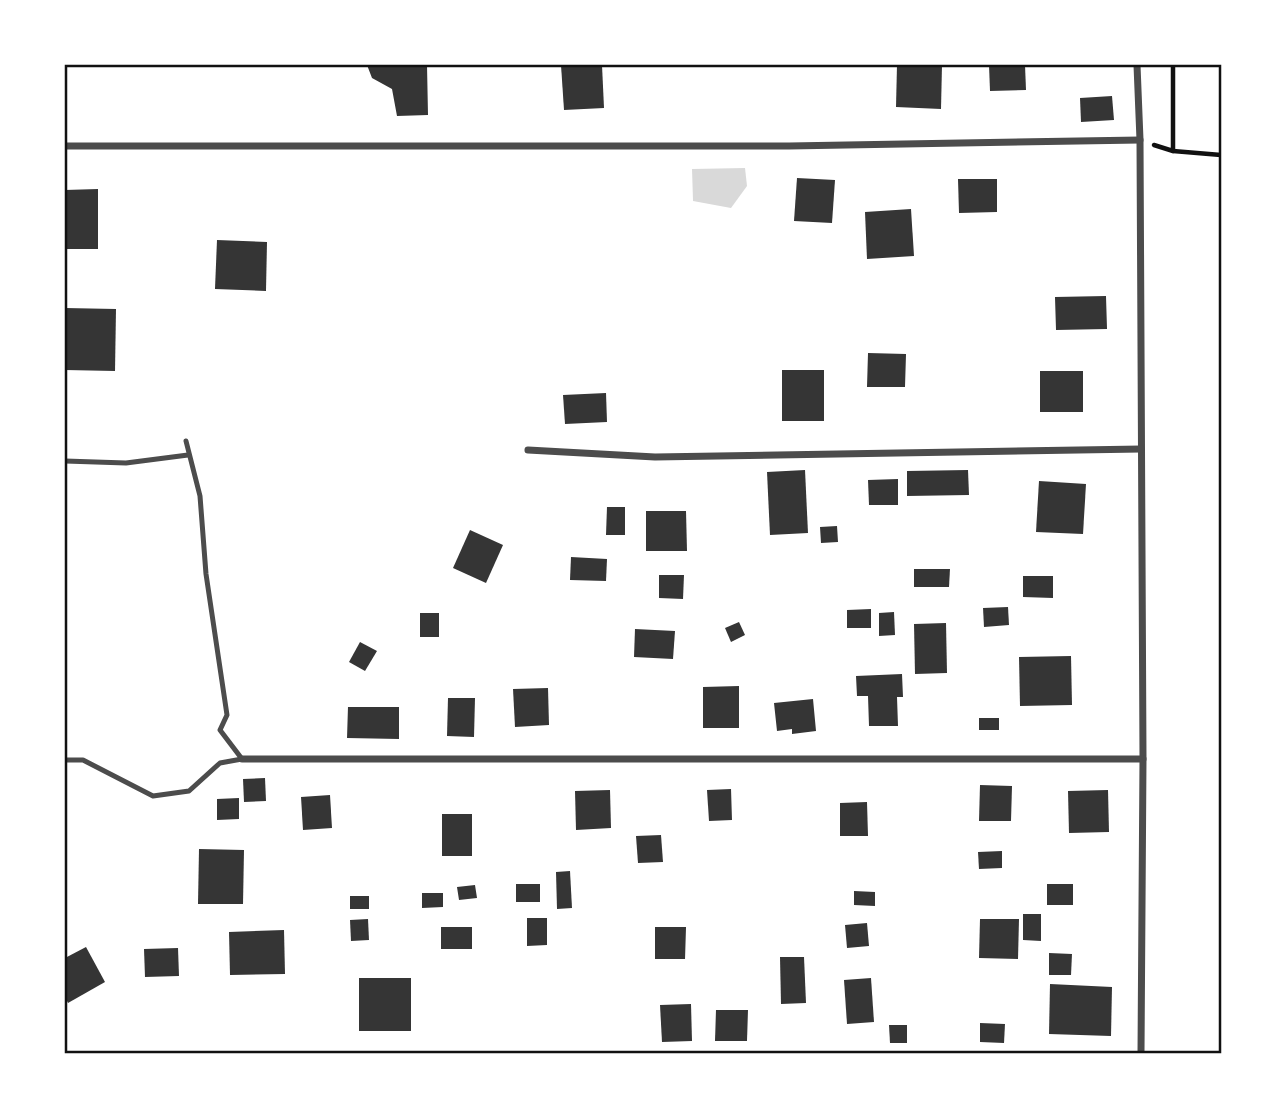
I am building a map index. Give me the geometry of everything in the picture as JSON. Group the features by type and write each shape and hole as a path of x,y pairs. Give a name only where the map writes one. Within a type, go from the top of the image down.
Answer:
{"street":[{"path":"1137,65 1140,140 1143,759 1141,1053"},
{"path":"65,146 789,146 1140,140"},
{"path":"528,450 655,457 1140,450"},
{"path":"242,759 1143,759"}],"lane":[{"path":"65,760 83,760 153,796 189,791 220,763 242,759 220,730 227,715 206,574 200,496 186,441"},
{"path":"65,461 126,463 188,455"}],"path":[{"path":"1173,65 1173,151"},
{"path":"1140,140 1173,151 1221,155"}],"shaded area":[{"path":"745,168 747,186 731,208 693,201 692,169"}],"building":[{"path":"367,65 427,65 428,115 397,116 392,89 372,78"},
{"path":"561,65 602,65 604,108 564,110"},
{"path":"897,65 942,65 941,109 896,107"},
{"path":"989,65 1025,65 1026,90 990,91"},
{"path":"1112,96 1114,120 1081,122 1080,98"},
{"path":"797,178 835,180 832,223 794,221"},
{"path":"958,179 997,179 997,212 959,213"},
{"path":"98,189 98,249 65,249 65,190"},
{"path":"911,209 914,256 867,259 865,212"},
{"path":"217,240 267,242 266,291 215,289"},
{"path":"1106,296 1107,329 1056,330 1055,297"},
{"path":"65,308 116,309 115,371 65,370"},
{"path":"868,353 906,354 905,387 867,387"},
{"path":"782,370 824,370 824,421 782,421"},
{"path":"1040,371 1083,371 1083,412 1040,412"},
{"path":"606,393 607,422 565,424 563,395"},
{"path":"805,470 808,533 770,535 767,472"},
{"path":"968,470 969,495 907,496 907,471"},
{"path":"898,479 898,505 869,505 868,480"},
{"path":"1039,481 1086,484 1083,534 1036,532"},
{"path":"607,507 625,507 625,535 606,535"},
{"path":"646,511 686,511 687,551 646,551"},
{"path":"837,526 838,542 821,543 820,527"},
{"path":"470,530 503,545 486,583 453,568"},
{"path":"571,557 607,559 606,581 570,580"},
{"path":"914,569 950,569 949,587 914,587"},
{"path":"659,575 684,575 683,599 659,598"},
{"path":"1023,576 1053,576 1053,598 1023,597"},
{"path":"1008,607 1009,625 984,627 983,608"},
{"path":"871,609 871,628 847,628 847,610"},
{"path":"894,612 895,635 879,636 879,613"},
{"path":"420,613 439,613 439,637 420,637"},
{"path":"739,622 745,635 731,642 725,628"},
{"path":"946,623 947,673 915,674 914,624"},
{"path":"635,629 675,631 673,659 634,657"},
{"path":"360,642 377,651 365,671 349,662"},
{"path":"1071,656 1072,705 1020,706 1019,657"},
{"path":"902,674 903,697 897,697 898,726 869,726 868,696 857,696 856,676"},
{"path":"739,686 739,728 703,728 703,687"},
{"path":"548,688 549,725 515,727 513,689"},
{"path":"448,698 475,698 474,737 447,736"},
{"path":"813,699 816,731 792,734 792,729 777,731 774,703"},
{"path":"348,707 399,707 399,739 347,738"},
{"path":"979,718 999,718 999,730 979,730"},
{"path":"265,778 266,801 244,802 243,779"},
{"path":"980,785 1012,786 1011,821 979,821"},
{"path":"731,789 732,820 709,821 707,790"},
{"path":"610,790 611,828 576,830 575,791"},
{"path":"1108,790 1109,832 1069,833 1068,791"},
{"path":"330,795 332,828 303,830 301,797"},
{"path":"239,798 239,819 217,820 217,799"},
{"path":"867,802 868,836 840,836 840,803"},
{"path":"442,814 472,814 472,856 442,856"},
{"path":"661,835 663,862 638,863 636,836"},
{"path":"199,849 244,850 243,904 198,904"},
{"path":"1002,851 1002,868 979,869 978,852"},
{"path":"570,871 572,908 557,909 556,872"},
{"path":"516,884 540,884 540,902 516,902"},
{"path":"1047,884 1073,884 1073,905 1047,905"},
{"path":"475,885 477,898 459,900 457,887"},
{"path":"854,891 875,892 875,906 854,905"},
{"path":"422,893 443,893 443,907 422,908"},
{"path":"350,896 369,896 369,909 350,909"},
{"path":"1023,914 1041,914 1041,941 1023,940"},
{"path":"527,918 547,918 547,945 527,946"},
{"path":"368,919 369,940 351,941 350,920"},
{"path":"980,919 1019,919 1018,959 979,958"},
{"path":"867,923 869,946 847,948 845,925"},
{"path":"441,927 472,927 472,949 441,949"},
{"path":"655,927 686,927 685,959 655,959"},
{"path":"284,930 285,974 230,975 229,932"},
{"path":"86,947 105,982 68,1003 65,997 65,958"},
{"path":"178,948 179,976 145,977 144,949"},
{"path":"1049,953 1072,954 1071,975 1049,975"},
{"path":"780,957 804,957 806,1003 781,1004"},
{"path":"359,978 411,978 411,1031 359,1031"},
{"path":"871,978 874,1022 847,1024 844,980"},
{"path":"1050,984 1112,987 1111,1036 1049,1034"},
{"path":"691,1004 692,1041 662,1042 660,1005"},
{"path":"716,1010 748,1010 747,1041 715,1041"},
{"path":"980,1023 1005,1024 1004,1043 980,1042"},
{"path":"889,1025 907,1025 907,1043 890,1043"}]}
